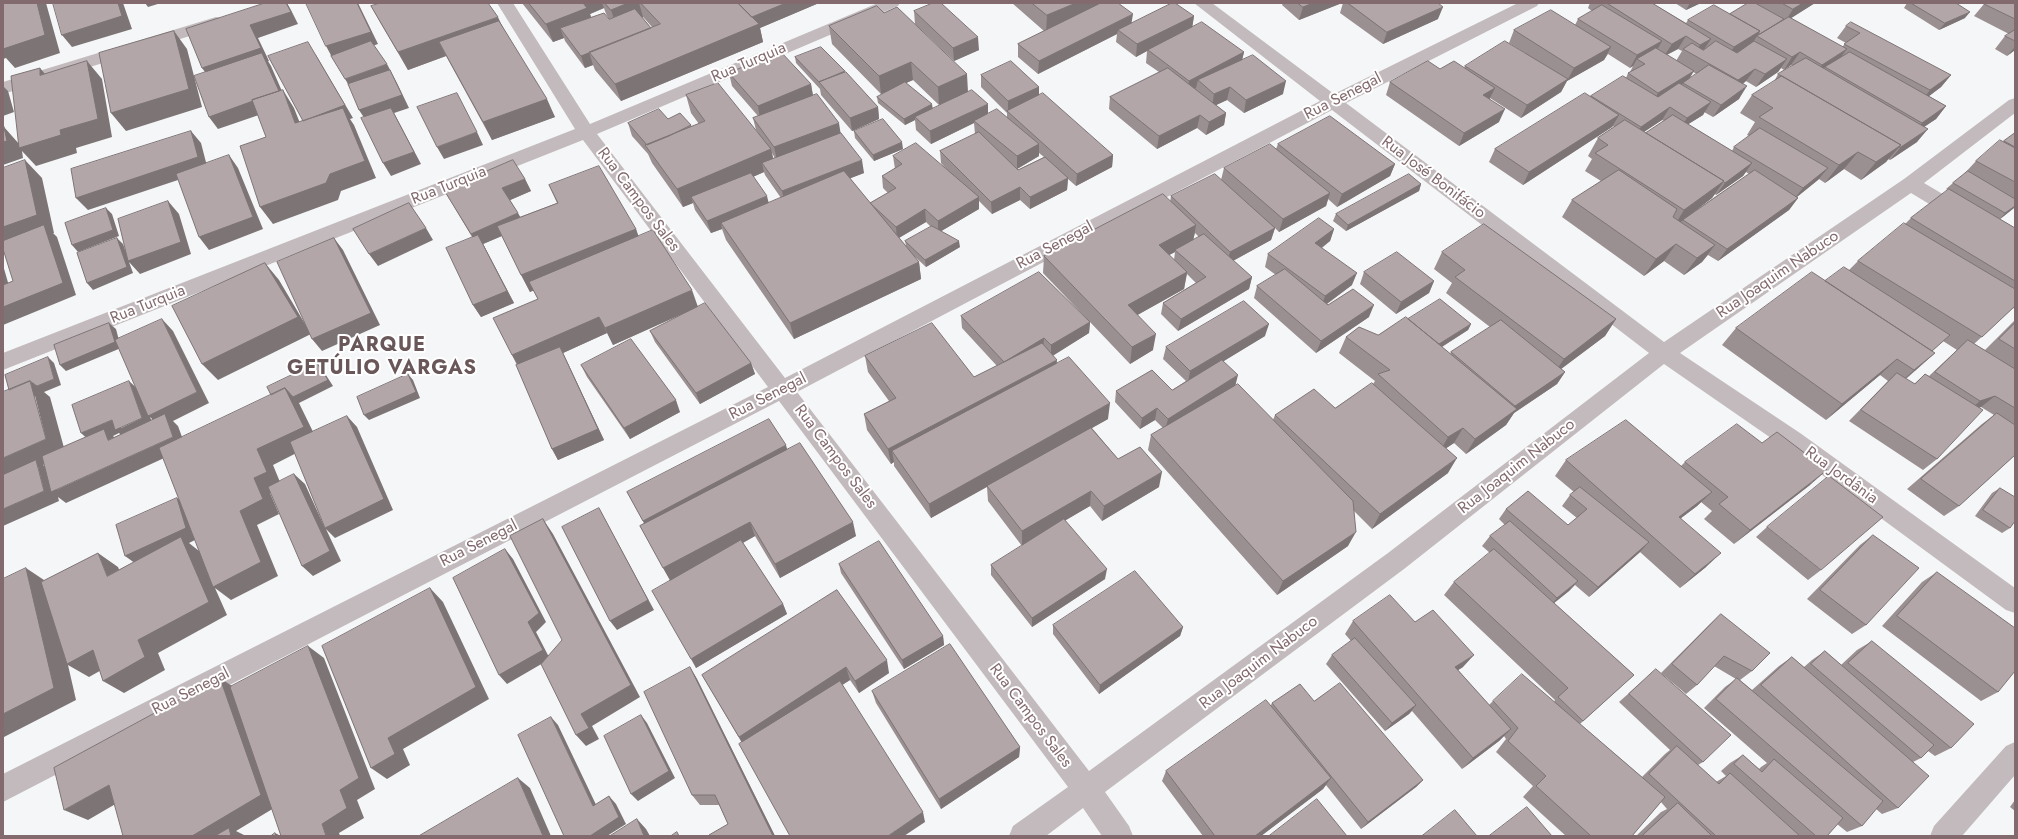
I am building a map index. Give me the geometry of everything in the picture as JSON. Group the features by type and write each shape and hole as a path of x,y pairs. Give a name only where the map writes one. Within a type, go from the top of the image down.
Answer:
{"street":[{"name":"Rua Campos Sales","path":"505,3 586,132 1087,790 1119,836"},
{"name":"Rua Turquia","path":"3,362 586,132 892,3"},
{"name":"Rua José Bonifácio","path":"1202,3 1664,352"},
{"name":"Rua Senegal","path":"3,788 783,389 1333,102 1531,3"},
{"path":"3,88 230,17"},
{"name":"Rua Joaquim Nabuco","path":"1024,836 1396,561 1664,352 1911,184 2015,104"},
{"path":"1911,184 1976,222"},
{"name":"Rua Jordânia","path":"1664,352 1792,440 2015,602"},
{"path":"1944,836 2015,755"}],"building":[{"path":"3,3 37,3 45,35 3,49"},
{"path":"53,3 118,3 122,16 62,35"},
{"path":"265,3 286,3 291,12 250,25 261,48 202,68 186,29"},
{"path":"306,3 357,3 371,32 326,46"},
{"path":"381,3 488,3 498,17 398,52 371,6"},
{"path":"529,3 583,3 587,8 546,24"},
{"path":"605,3 628,3 611,10"},
{"path":"641,3 738,3 759,24 615,84 589,52 660,24"},
{"path":"738,3 786,3 752,17"},
{"path":"933,3 941,3 978,37 953,48 914,11"},
{"path":"1032,3 1076,3 1047,15"},
{"path":"1101,3 1118,3 1133,14 1039,61 1018,44"},
{"path":"1172,3 1175,3 1194,16 1137,44 1118,30"},
{"path":"1298,3 1313,3 1303,7"},
{"path":"1348,3 1438,3 1443,7 1387,32"},
{"path":"1607,3 1652,3 1711,39 1700,45 1686,36 1672,44"},
{"path":"1748,3 1755,3 1784,19 1758,34 1760,31 1730,14"},
{"path":"1782,3 1803,3 1793,9"},
{"path":"1911,3 1956,3 1970,12 1945,23"},
{"path":"2015,3 2015,19 1984,4"},
{"path":"1602,5 1662,41 1637,55 1578,19"},
{"path":"1714,5 1760,31 1734,47 1688,20"},
{"path":"877,6 884,13 897,7 967,74 938,87 911,62 879,76 829,26"},
{"path":"635,9 651,28 581,56 560,28 604,13 609,19"},
{"path":"1551,10 1611,47 1574,68 1514,30"},
{"path":"1789,17 1847,49 1822,65 1800,52 1792,57 1757,36"},
{"path":"499,21 547,99 483,122 439,42"},
{"path":"1202,22 1244,52 1189,81 1148,50"},
{"path":"1851,22 1951,75 1930,90 1844,44 1860,33 1846,26"},
{"path":"2015,30 2015,41 2005,36"},
{"path":"174,31 189,89 111,113 99,53"},
{"path":"371,41 387,64 345,79 331,56"},
{"path":"1505,41 1568,79 1527,105 1465,66"},
{"path":"1716,41 1737,53 1754,41 1787,59 1765,74 1755,69 1738,80 1683,49 1692,43 1703,50"},
{"path":"308,42 345,105 303,121 268,56"},
{"path":"821,47 845,71 819,82 795,57"},
{"path":"1656,48 1694,71 1658,93 1628,73 1645,64 1637,59"},
{"path":"781,52 811,84 758,106 729,73"},
{"path":"1850,52 1946,106 1922,123 1825,67"},
{"path":"262,53 279,91 209,117 194,76"},
{"path":"1253,55 1286,81 1246,100 1230,87 1214,94 1198,80"},
{"path":"1806,58 1928,129 1899,147 1901,145 1778,74"},
{"path":"87,61 98,119 60,130 61,135 19,148 11,76 40,68 40,75"},
{"path":"1011,61 1039,87 1008,101 981,75"},
{"path":"1428,61 1440,69 1454,61 1495,88 1483,95 1505,109 1464,133 1390,82"},
{"path":"1709,65 1747,86 1721,105 1683,83"},
{"path":"1168,68 1226,113 1209,122 1200,115 1159,136 1110,97"},
{"path":"390,70 402,95 359,110 348,84"},
{"path":"846,72 878,107 850,118 819,82"},
{"path":"1623,76 1658,97 1679,83 1711,102 1687,118 1670,107 1641,127 1591,96"},
{"path":"1782,76 1901,145 1876,162 1858,152 1839,165 1759,117 1773,108 1752,95"},
{"path":"905,82 932,104 904,119 877,97"},
{"path":"718,83 771,149 677,189 645,145 705,121 686,95"},
{"path":"283,90 295,123 343,108 365,161 330,174 326,183 260,207 240,146 266,137 252,100"},
{"path":"972,90 988,104 930,131 915,117"},
{"path":"457,93 477,132 437,147 417,107"},
{"path":"1043,93 1113,155 1077,174 1007,111"},
{"path":"1585,93 1619,115 1529,172 1495,149"},
{"path":"817,94 839,123 774,147 753,118"},
{"path":"391,108 414,152 383,163 361,118"},
{"path":"659,109 668,119 680,113 691,125 647,145 628,123"},
{"path":"997,109 1039,144 1017,156 974,121"},
{"path":"1673,115 1752,163 1725,183 1646,133"},
{"path":"1330,116 1395,164 1342,194 1278,144"},
{"path":"883,119 902,142 873,155 854,131"},
{"path":"1625,120 1724,181 1684,210 1595,153 1608,145 1598,138"},
{"path":"4,127 7,141 3,142 3,128"},
{"path":"1760,128 1828,168 1803,188 1734,147"},
{"path":"191,131 198,157 76,198 71,169"},
{"path":"979,132 1018,170 1045,157 1068,178 1030,197 1020,187 991,202 940,151"},
{"path":"841,133 862,160 782,191 762,163"},
{"path":"2015,133 2015,147 2004,141"},
{"path":"2000,140 2015,148 2015,182 1976,161"},
{"path":"916,143 979,197 938,221 925,209 896,227 870,203 896,188 882,176 902,164 893,156"},
{"path":"1270,144 1330,193 1283,219 1224,168"},
{"path":"229,155 253,217 199,237 176,174"},
{"path":"25,160 37,215 3,227 3,168"},
{"path":"513,160 525,179 502,188 518,213 471,234 444,190"},
{"path":"599,166 636,229 521,275 497,226 558,203 549,185"},
{"path":"1619,170 1677,209 1673,217 1715,245 1697,258 1676,244 1656,259 1572,200"},
{"path":"1755,170 1798,198 1727,249 1683,220"},
{"path":"844,171 919,262 790,323 721,223"},
{"path":"1968,171 2015,199 2015,206 2005,213 1953,183"},
{"path":"751,173 767,196 707,221 691,197"},
{"path":"1215,174 1275,228 1230,252 1171,196"},
{"path":"1409,174 1421,184 1348,225 1336,214"},
{"path":"1949,189 2015,228 2015,281 1911,218"},
{"path":"1163,194 1196,225 1159,245 1187,272 1128,305 1156,334 1132,347 1044,256"},
{"path":"168,201 181,242 128,261 118,219"},
{"path":"409,203 426,228 369,254 353,229"},
{"path":"106,208 113,230 72,245 65,223"},
{"path":"1319,218 1334,229 1315,243 1357,273 1325,296 1268,254"},
{"path":"1904,223 2015,289 2015,306 1982,337 1858,261"},
{"path":"1484,224 1616,319 1564,359 1455,277 1465,270 1442,252"},
{"path":"44,225 63,283 3,307 3,285 13,281 3,249 3,241"},
{"path":"932,226 959,241 925,260 905,241"},
{"path":"653,230 692,290 605,328 599,317 512,355 493,318 538,299 529,282"},
{"path":"1204,234 1252,277 1181,319 1163,303 1206,277 1175,250"},
{"path":"478,235 507,291 473,305 446,248"},
{"path":"117,238 127,267 87,283 77,253"},
{"path":"334,238 371,313 312,339 277,262"},
{"path":"1397,252 1434,281 1401,302 1364,272"},
{"path":"265,263 298,317 202,364 172,306"},
{"path":"1844,267 1950,335 1932,351 1825,281"},
{"path":"1285,269 1328,305 1353,289 1374,305 1321,341 1257,286"},
{"path":"1039,272 1090,322 1051,345 1044,338 1004,362 961,316"},
{"path":"1812,272 1935,353 1914,370 1897,359 1842,404 1736,328"},
{"path":"1440,299 1471,324 1439,344 1408,319"},
{"path":"1244,301 1269,324 1190,371 1166,347"},
{"path":"705,303 751,363 696,393 650,331"},
{"path":"1406,317 1517,409 1475,439 1463,428 1448,437 1378,374 1390,370 1346,337 1359,327 1378,335"},
{"path":"162,319 197,392 148,416 115,340"},
{"path":"1501,320 1565,372 1515,406 1451,352"},
{"path":"109,323 115,342 60,365 54,345"},
{"path":"932,323 974,377 1042,343 1057,360 888,449 864,414 896,398 865,356"},
{"path":"2015,323 2015,349 1999,339"},
{"path":"631,339 676,400 624,428 581,365"},
{"path":"1968,340 2015,369 2015,408 1995,396 1980,401 1935,372"},
{"path":"560,347 598,429 552,449 516,365"},
{"path":"48,357 54,379 37,386 30,381 9,390 5,375"},
{"path":"1069,357 1110,403 929,504 892,451"},
{"path":"1222,360 1238,375 1168,419 1157,408 1142,418 1116,391 1152,370 1172,390"},
{"path":"317,363 328,380 293,397 285,388 271,395 267,387"},
{"path":"1897,373 1915,384 1925,374 1983,410 1937,459 1861,410"},
{"path":"408,374 416,392 364,415 357,397"},
{"path":"30,381 46,439 3,458 3,392"},
{"path":"129,381 142,418 115,430 112,420 81,433 72,405"},
{"path":"1372,383 1457,458 1380,514 1275,415 1314,389 1335,408"},
{"path":"1238,384 1353,501 1356,532 1283,581 1151,435"},
{"path":"285,388 304,427 257,449 267,472 254,478 263,499 240,511 261,562 213,587 159,448"},
{"path":"1997,413 2015,425 2015,455 1959,506 1921,479"},
{"path":"165,414 173,437 51,492 42,456 104,429 108,440"},
{"path":"347,416 384,499 325,528 290,442"},
{"path":"769,419 786,445 643,521 627,492"},
{"path":"1626,420 1712,492 1679,517 1721,553 1695,574 1566,460"},
{"path":"1737,424 1762,443 1777,432 1827,470 1750,530 1719,504 1728,497 1685,462"},
{"path":"1091,428 1118,459 1140,447 1162,472 1104,506 1091,491 1022,531 987,486"},
{"path":"800,443 853,522 775,564 750,522 663,568 640,526"},
{"path":"36,460 44,491 3,509 3,475"},
{"path":"294,474 330,551 302,566 268,487"},
{"path":"1829,476 1883,517 1821,570 1767,527"},
{"path":"1580,487 1649,542 1598,587 1506,509 1528,491 1568,525 1587,509 1570,495"},
{"path":"2000,488 2015,497 2015,521 2010,528 1983,510"},
{"path":"177,498 186,528 125,556 116,525"},
{"path":"599,508 648,600 610,621 562,527"},
{"path":"543,519 631,685 581,714 589,728 576,735 541,664 562,640 510,536"},
{"path":"1064,519 1107,569 1032,618 991,565"},
{"path":"1510,521 1578,581 1557,598 1490,536"},
{"path":"1873,535 1919,568 1866,625 1820,590"},
{"path":"181,537 209,602 138,640 145,657 103,681 93,650 67,664 41,582 98,553 107,576"},
{"path":"741,540 783,604 691,659 652,591"},
{"path":"879,541 943,636 902,660 839,564"},
{"path":"505,549 539,613 528,622 543,650 499,675 453,578"},
{"path":"1494,549 1634,675 1583,721 1558,697 1568,688 1454,582"},
{"path":"26,568 54,688 3,714 3,579"},
{"path":"1135,571 1183,627 1100,685 1053,625"},
{"path":"1937,572 2015,628 2015,671 1998,692 1897,616"},
{"path":"430,588 476,687 388,738 395,754 371,768 322,646"},
{"path":"837,590 887,660 855,681 846,667 739,737 702,675"},
{"path":"1390,595 1415,622 1433,610 1474,655 1455,667 1511,729 1473,758 1353,621"},
{"path":"1721,614 1770,653 1752,671 1724,656 1697,685 1672,664"},
{"path":"1355,638 1416,705 1392,723 1332,655"},
{"path":"1872,641 1974,724 1951,748 1848,663"},
{"path":"950,644 1020,747 939,799 872,691"},
{"path":"308,646 359,778 340,790 347,808 322,824 326,836 281,836 230,687"},
{"path":"1825,651 1934,745 1921,758 1811,664"},
{"path":"1792,657 1929,776 1898,808 1761,685"},
{"path":"690,667 773,836 709,836 728,824 715,795 692,795 644,692"},
{"path":"1656,669 1731,735 1703,762 1629,694"},
{"path":"1522,674 1665,797 1632,836 1591,836 1536,786 1546,776 1508,741 1518,728 1493,701"},
{"path":"220,678 261,795 192,836 123,836 109,785 64,810 54,768"},
{"path":"1737,678 1883,801 1862,826 1716,699"},
{"path":"840,681 923,812 888,836 790,836 739,744"},
{"path":"1340,683 1423,780 1368,822 1272,703 1300,684 1314,701"},
{"path":"1266,700 1331,778 1255,836 1215,836 1166,771"},
{"path":"641,715 669,771 631,794 604,736"},
{"path":"551,717 593,806 609,796 619,817 590,836 564,836 518,735"},
{"path":"1677,746 1719,784 1730,773 1800,836 1716,836 1649,774"},
{"path":"1743,755 1762,772 1774,759 1843,818 1827,836 1816,836 1734,764"},
{"path":"518,778 543,836 419,836"},
{"path":"1317,799 1347,836 1269,836"},
{"path":"1678,803 1712,836 1642,836"},
{"path":"1527,807 1552,836 1489,836"},
{"path":"1455,810 1477,836 1422,836"},
{"path":"637,819 644,836 610,836"},
{"path":"229,828 231,836 215,836"},
{"path":"677,832 679,836 671,836"}],"district":[{"name":"PARQUE GETÚLIO VARGAS","path":"382,358"}]}
